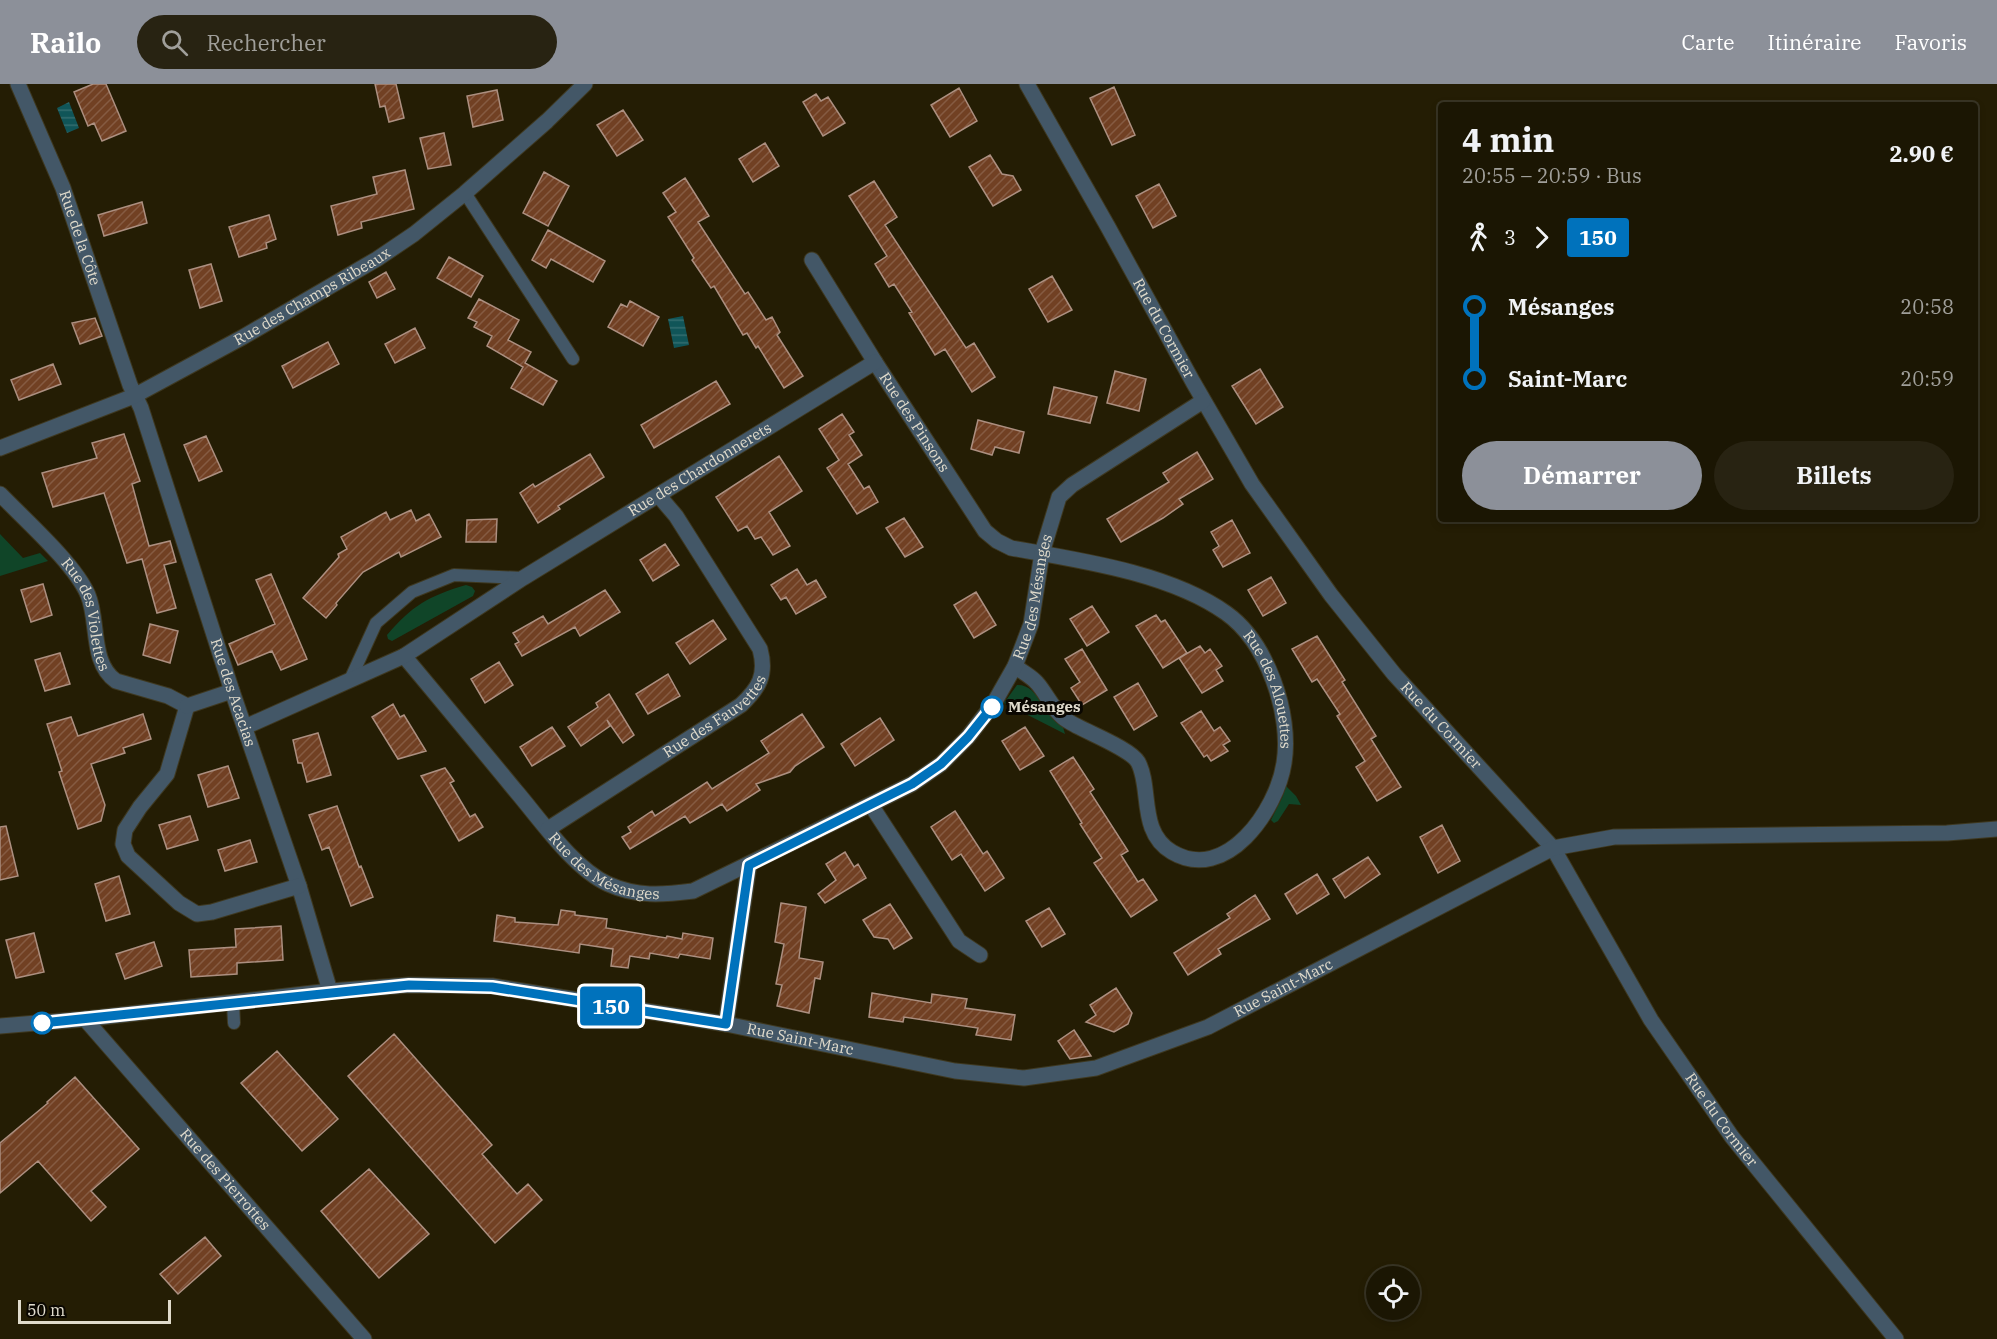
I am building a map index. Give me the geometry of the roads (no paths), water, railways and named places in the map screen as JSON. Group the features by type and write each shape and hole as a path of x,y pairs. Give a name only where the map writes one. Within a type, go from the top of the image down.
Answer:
{"street":[{"name":"Rue de la Côte","path":"18,84 63,188 134,396"},
{"name":"Rue des Champs Ribeaux","path":"0,448 134,396 243,337 377,259 414,234 465,194 585,84"},
{"name":"Rue du Cormier","path":"1027,84 1203,401 1252,484 1331,595 1394,674 1553,848 1651,1020 1732,1137 1896,1339"},
{"name":"Rue des Pinsons","path":"812,260 985,531 997,541 1011,548 1042,553"},
{"name":"Rue des Chardonnerets","path":"245,727 404,656 523,578 875,362"},
{"name":"Rue des Acacias","path":"134,396 144,419 232,691 299,886 330,992"},
{"name":"Rue des Mésanges","path":"404,656 582,867 608,883 633,892 658,896 693,891 871,805 912,784 941,764 968,737 994,703 1015,666 1031,624 1042,553 1059,497 1072,485 1203,401"},
{"name":"Rue des Violettes","path":"0,494 83,584 90,598 103,666 109,677 168,696 187,706"},
{"name":"Rue des Fauvettes","path":"548,829 741,705 754,693 762,675 763,662 760,649 676,516 658,496"},
{"name":"Rue des Alouettes","path":"1015,666 1036,682 1065,720 1133,755 1141,771 1151,825 1164,847 1172,853 1189,860 1220,855 1241,842 1258,824 1274,796 1284,763 1286,725 1278,689 1250,638 1229,615 1202,598 1140,575 1042,553"},
{"path":"232,691 187,706 167,774 140,807 125,830 123,844 128,856 178,903 197,914 212,912 299,886"},
{"path":"871,805 959,941 980,955"},
{"name":"Rue Saint-Marc","path":"0,1026 409,985 492,987 726,1024 956,1071 1024,1078 1096,1068 1208,1027 1553,848 1614,837 1947,833 1997,829"},
{"path":"726,1024 749,865"},
{"name":"Rue des Pierrottes","path":"85,1019 364,1339"}],"lane":[{"path":"465,194 573,359"},
{"path":"350,680 376,623 412,592 454,575 523,578"},
{"path":"233,1002 234,1023"}],"water":[{"path":"69,102 79,128 67,133 57,108"},
{"path":"683,316 689,345 674,348 668,319"}],"place":[{"name":"Mésanges","path":"992,707"}]}
